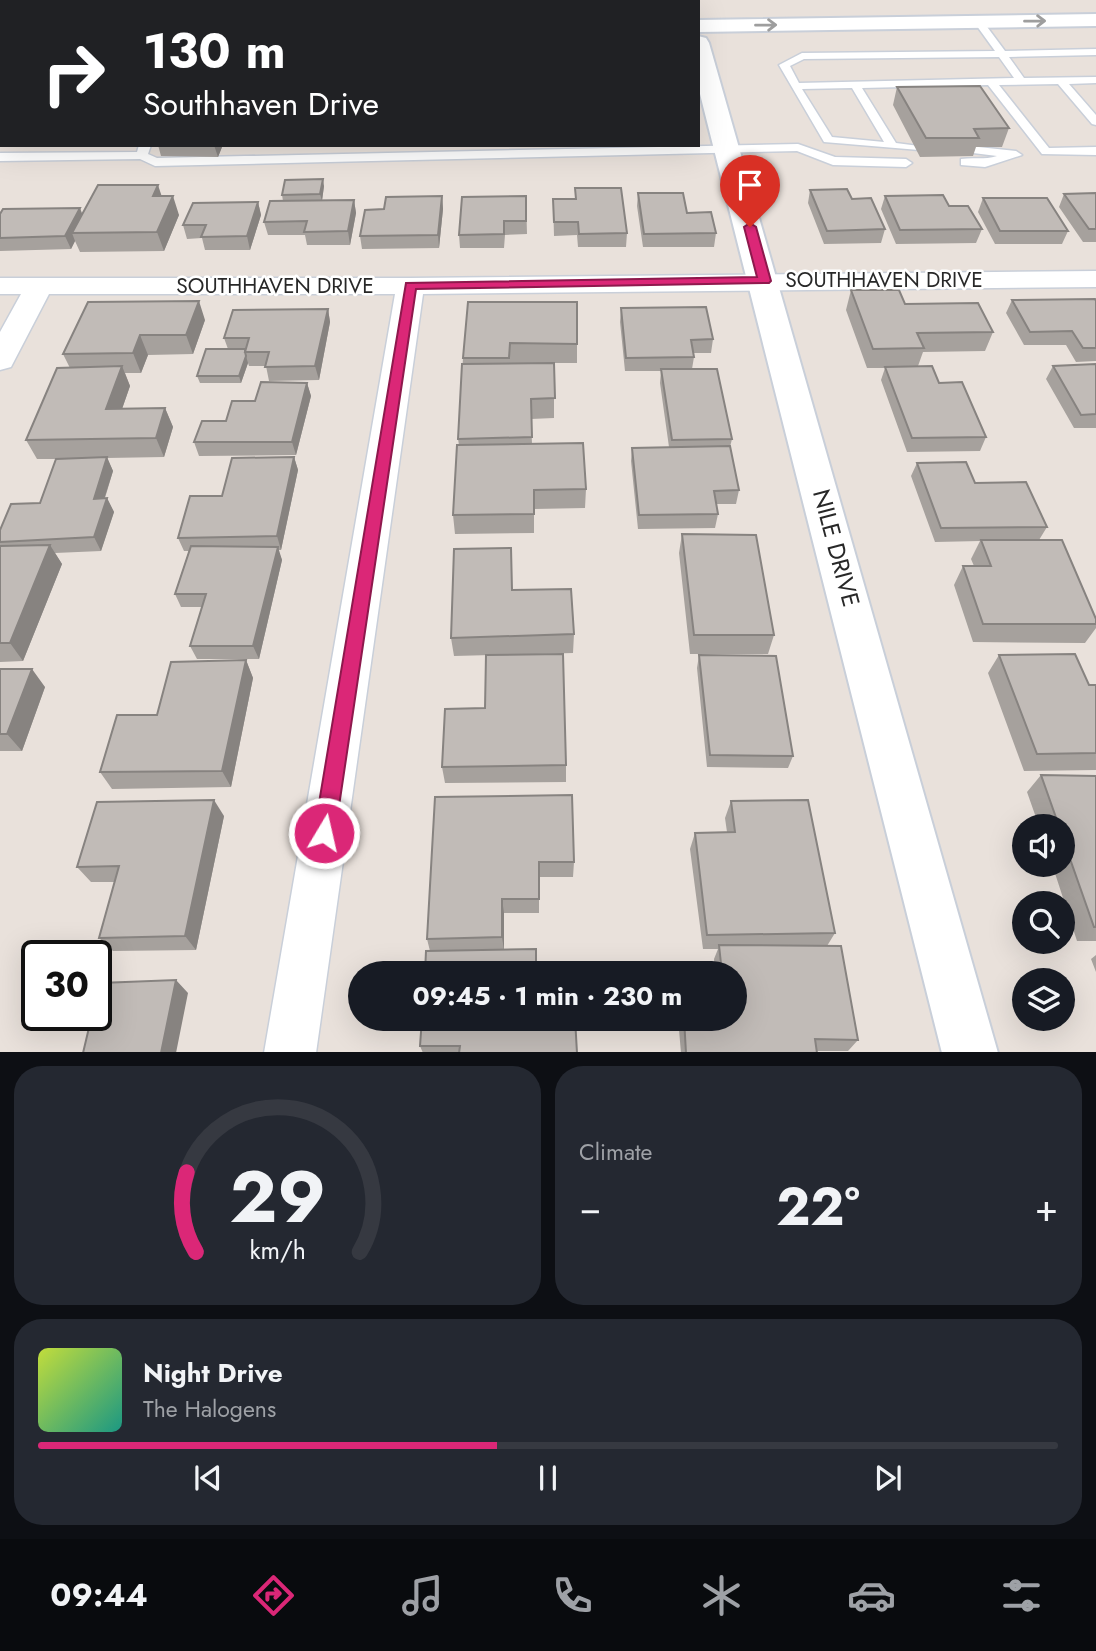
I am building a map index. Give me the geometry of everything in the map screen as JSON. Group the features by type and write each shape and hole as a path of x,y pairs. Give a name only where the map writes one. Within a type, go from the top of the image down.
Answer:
{"main road":[{"path":"768,4 827,18 977,22"},
{"path":"700,26 1096,20"},
{"name":"NILE DRIVE","path":"700,50 970,1052"}],"street":[{"name":"SOUTHHAVEN DRIVE","path":"0,286 410,286 1096,279"},
{"path":"0,360 40,286"},
{"path":"290,1052 410,286"}],"lane":[{"path":"977,22 1021,81"},
{"path":"828,141 784,65 802,55 1096,52"},
{"path":"794,86 1096,80"},
{"path":"990,81 1046,152"},
{"path":"1061,81 1096,122"},
{"path":"855,85 891,146"},
{"path":"700,146 799,147 828,141 915,148"},
{"path":"0,157 144,150 155,162 483,150 662,147"},
{"path":"799,147 833,161 906,163"},
{"path":"967,156 985,163 1016,155 1096,151"}],"building":[{"path":"980,86 1009,128 974,129 979,138 926,138 897,87"},
{"path":"323,179 320,194 282,195 285,180"},
{"path":"98,185 158,185 153,196 173,196 157,232 72,233"},
{"path":"575,188 621,188 627,233 579,234 578,222 554,222 553,199 576,199"},
{"path":"847,189 852,199 871,198 885,229 827,231 810,190"},
{"path":"638,193 683,193 687,213 711,212 716,233 644,234"},
{"path":"1096,193 1096,229 1089,229 1064,194"},
{"path":"943,195 949,206 968,206 982,229 900,230 885,196"},
{"path":"442,196 438,235 360,236 365,210 384,209 386,197"},
{"path":"526,196 526,221 504,221 504,234 459,235 462,197"},
{"path":"983,198 1047,198 1068,231 1000,231"},
{"path":"354,200 348,231 304,232 307,221 264,222 270,201"},
{"path":"258,202 247,236 201,237 206,225 183,225 193,203"},
{"path":"80,208 65,236 0,238 0,214 3,209"},
{"path":"851,290 899,290 905,304 978,303 993,332 917,333 924,348 873,349"},
{"path":"1095,299 1096,348 1083,348 1072,331 1030,332 1012,300"},
{"path":"199,301 186,335 140,335 133,353 63,354 88,302"},
{"path":"468,302 577,302 577,344 510,343 509,358 463,358"},
{"path":"706,307 713,339 691,340 694,357 626,358 621,308"},
{"path":"328,309 315,366 265,367 269,352 245,352 249,338 224,338 233,310"},
{"path":"206,349 245,349 246,356 239,376 197,376"},
{"path":"554,363 555,398 531,399 532,437 458,439 462,364"},
{"path":"1096,364 1096,414 1081,415 1053,366"},
{"path":"122,366 106,409 165,408 156,438 26,440 57,368"},
{"path":"932,366 939,383 962,382 986,437 912,438 885,367"},
{"path":"661,369 717,369 732,439 672,440"},
{"path":"261,382 307,383 292,442 194,442 202,421 226,421 232,401 255,401"},
{"path":"583,443 586,489 534,490 534,514 453,515 457,445"},
{"path":"730,446 739,490 714,491 718,514 639,515 632,448"},
{"path":"107,457 94,499 107,498 94,537 0,542 0,530 11,504 40,503 56,459"},
{"path":"294,457 277,536 178,538 190,496 222,496 232,458"},
{"path":"966,462 975,483 1026,482 1047,527 941,528 917,463"},
{"path":"682,534 756,535 774,635 694,635"},
{"path":"981,540 1062,540 1096,624 983,624 963,566 991,566"},
{"path":"50,545 10,643 0,643 0,546"},
{"path":"191,546 278,547 253,646 190,646 206,594 175,594"},
{"path":"511,548 512,590 571,589 574,634 451,638 454,549"},
{"path":"563,654 566,765 442,767 445,709 485,708 486,655"},
{"path":"1075,654 1089,685 1096,685 1096,753 1037,754 999,655"},
{"path":"699,655 776,656 793,756 710,755"},
{"path":"246,660 222,771 100,772 117,715 157,715 171,662"},
{"path":"0,669 32,669 7,734 0,734"},
{"path":"1041,775 1096,776 1096,927 1075,873 1075,814 1055,814"},
{"path":"572,795 574,862 539,862 539,899 502,899 502,937 427,939 435,797"},
{"path":"214,800 185,936 99,938 119,866 77,867 97,802"},
{"path":"808,800 835,933 707,935 695,833 735,832 731,801"},
{"path":"719,945 841,946 858,1040 815,1039 817,1052 686,1052 685,1031 747,1031 747,961 721,961"},
{"path":"536,949 536,961 426,961 426,951"},
{"path":"176,980 161,1052 83,1052 88,1031 112,1031 112,983"},
{"path":"421,1031 576,1031 577,1052 459,1052 460,1046 420,1046"}],"route":[{"path":"324,833 410,286 764,281 750,227"}]}
